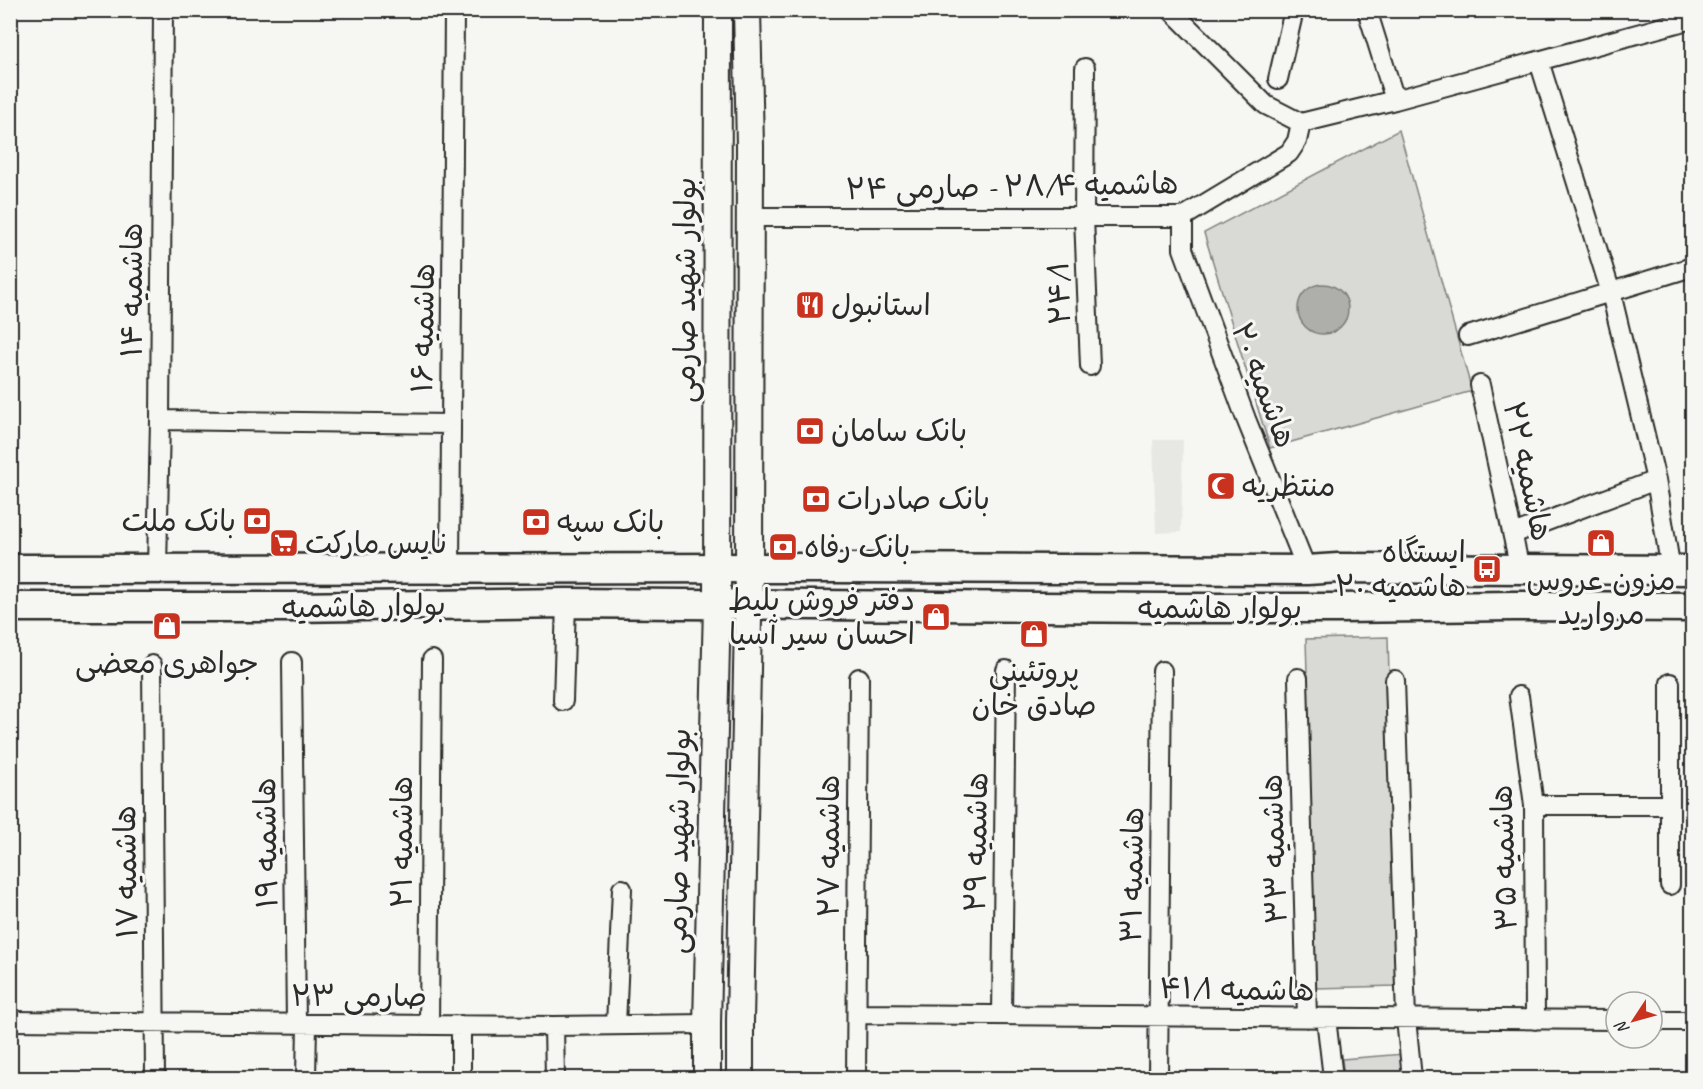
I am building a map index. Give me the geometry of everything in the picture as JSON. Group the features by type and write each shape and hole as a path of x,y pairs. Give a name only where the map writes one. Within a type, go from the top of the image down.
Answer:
{"main road":[{"name":"بولوار شهید صارمی","path":"707,1078 717,605 718,10"},
{"path":"740,1078 749,569 750,217 747,10"},
{"path":"718,74 748,75"},
{"path":"1337,608 1338,568"},
{"name":"بولوار هاشمیه","path":"10,569 1682,570"},
{"path":"53,607 55,569"},
{"name":"بولوار هاشمیه","path":"10,607 292,607 566,603 748,606 1692,607"}],"street":[{"name":"هاشمیه ۱۴","path":"157,569 163,10"},
{"name":"هاشمیه ۱۶","path":"450,569 454,10"},
{"path":"1171,10 1266,105 1301,123 1395,100 1692,19"},
{"path":"1278,80 1294,10"},
{"path":"1367,10 1395,100"},
{"path":"1539,61 1611,293 1656,480 1682,570"},
{"name":"۲۴/۱","path":"1085,68 1084,217 1090,366"},
{"name":"هاشمیه ۲۸/۴ - صارمی ۲۴","path":"750,217 1183,217 1289,153 1297,141 1301,123"},
{"name":"هاشمیه ۲۰","path":"1183,217 1184,249 1246,419 1307,570"},
{"path":"1468,336 1692,267"},
{"name":"هاشمیه ۲۲","path":"1480,385 1520,569"},
{"path":"160,420 450,424"},
{"path":"1512,534 1656,480"},
{"path":"563,701 566,603"},
{"name":"هاشمیه ۲۱","path":"429,1025 432,660"},
{"name":"هاشمیه ۱۹","path":"292,662 302,1024 306,1078"},
{"name":"هاشمیه ۱۷","path":"152,665 155,1078"},
{"name":"هاشمیه ۲۹","path":"1002,1015 1006,670"},
{"name":"هاشمیه ۳۱","path":"1158,1078 1162,671"},
{"name":"هاشمیه ۲۷","path":"856,1078 859,678"},
{"name":"هاشمیه ۳۳","path":"1298,678 1306,1018"},
{"path":"1395,680 1406,1019 1412,1078"},
{"path":"1670,684 1670,885"},
{"name":"هاشمیه ۳۵","path":"1519,696 1534,806 1535,1020"},
{"path":"1534,806 1670,805"},
{"path":"616,1025 622,889"},
{"name":"هاشمیه ۴۱/۱","path":"857,1014 1604,1020"},
{"path":"1326,1018 1333,1078"},
{"name":"صارمی ۲۳","path":"10,1021 554,1026 707,1024"},
{"path":"1664,1021 1692,1021"},
{"path":"461,1025 461,1078"},
{"path":"554,1026 555,1078"}],"shaded area":[{"path":"1399,130 1472,391 1270,448 1204,233"},
{"path":"1323,284 1341,291 1348,309 1341,327 1323,334 1305,327 1298,309 1305,291"},
{"path":"1153,440 1183,440 1181,532 1156,533"},
{"path":"1388,637 1397,986 1316,988 1306,639"},
{"path":"1404,1054 1406,1078 1344,1078 1342,1059"}],"place":[{"name":"استانبول","path":"810,305"},
{"name":"بانک سامان","path":"810,431"},
{"name":"منتظریه","path":"1221,486"},
{"name":"بانک صادرات","path":"816,499"},
{"name":"بانک ملت","path":"257,521"},
{"name":"بانک سپه","path":"536,522"},
{"name":"نایس مارکت","path":"284,543"},
{"name":"مزون عروس مروارید","path":"1601,543"},
{"name":"بانک رفاه","path":"783,547"},
{"name":"ایستگاه هاشمیه ۲۰","path":"1487,569"},
{"name":"دفتر فروش بلیط احسان سیر آسیا","path":"936,617"},
{"name":"جواهری معضی","path":"167,626"},
{"name":"پروتئینی صادق خان","path":"1034,634"}]}
